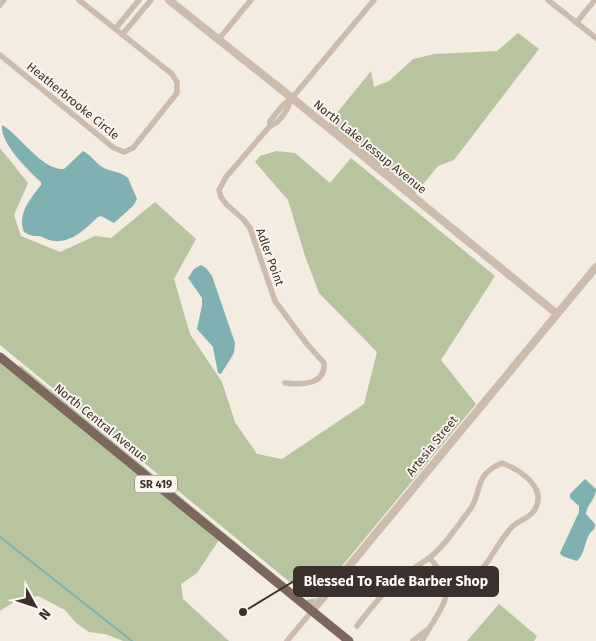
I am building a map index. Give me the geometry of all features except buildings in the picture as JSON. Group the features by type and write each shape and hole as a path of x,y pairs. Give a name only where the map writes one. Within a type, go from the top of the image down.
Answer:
{"main road":[{"name":"North Central Avenue","path":"0,357 349,641"}],"street":[{"path":"0,5 4,0"},
{"name":"Heatherbrooke Circle","path":"0,55 114,148 124,152 133,148 177,92 177,82 172,74 80,0"},
{"path":"115,29 139,0"},
{"path":"122,35 152,0"},
{"name":"North Lake Jessup Avenue","path":"169,0 556,313"},
{"path":"218,40 251,0"},
{"name":"Adler Point","path":"285,383 306,384 318,379 324,369 324,363 307,344 276,301 250,228 226,204 219,190 226,177 270,126 270,121 283,105 292,98 374,0"},
{"path":"548,0 596,38"},
{"path":"576,23 594,0"},
{"path":"131,9 139,15"},
{"name":"Artesia Street","path":"287,641 556,313 596,267"},
{"path":"357,626 392,584 409,570 430,558 471,508 482,477 492,467 502,463 515,468 532,483 538,493 536,506 532,512 513,526 478,572 447,584"},
{"path":"422,641 442,607 447,593 447,584 441,572 430,558"},
{"path":"413,641 428,628"}],"green space":[{"path":"518,33 539,49 454,160 438,166 415,194 328,124 371,71 374,87 389,81 413,59 434,54 497,51"},
{"path":"0,148 28,183 14,215 21,236 60,252 95,236 111,238 155,202 196,239 174,279 190,334 222,382 235,422 257,454 282,459 364,404 377,352 319,293 305,256 288,200 255,162 260,156 276,151 295,153 330,183 351,158 495,276 441,360 476,404 318,595 308,597 0,345"},
{"path":"0,361 219,540 197,573 181,584 183,599 229,641 123,641 105,634 89,632 76,623 65,610 38,596 17,600 0,611"},
{"path":"20,365 306,600 317,598 311,606 19,367"},
{"path":"499,604 537,636 534,641 467,641"}],"water":[{"path":"2,125 39,158 56,168 64,169 83,151 102,167 125,176 128,178 137,199 133,206 114,223 101,216 98,217 89,226 67,240 52,241 31,236 24,232 22,225 23,213 41,185 41,182 10,148 5,140"},
{"path":"201,265 212,276 235,343 234,353 221,374 218,373 213,347 197,329 202,298 188,278 194,269"},
{"path":"585,479 596,489 595,496 586,514 595,526 587,538 582,555 577,561 562,556 560,553 579,512 579,506 570,498 570,494"}],"waterway":[{"path":"0,537 132,641"}],"place":[{"name":"Blessed To Fade Barber Shop","path":"243,612"}]}
